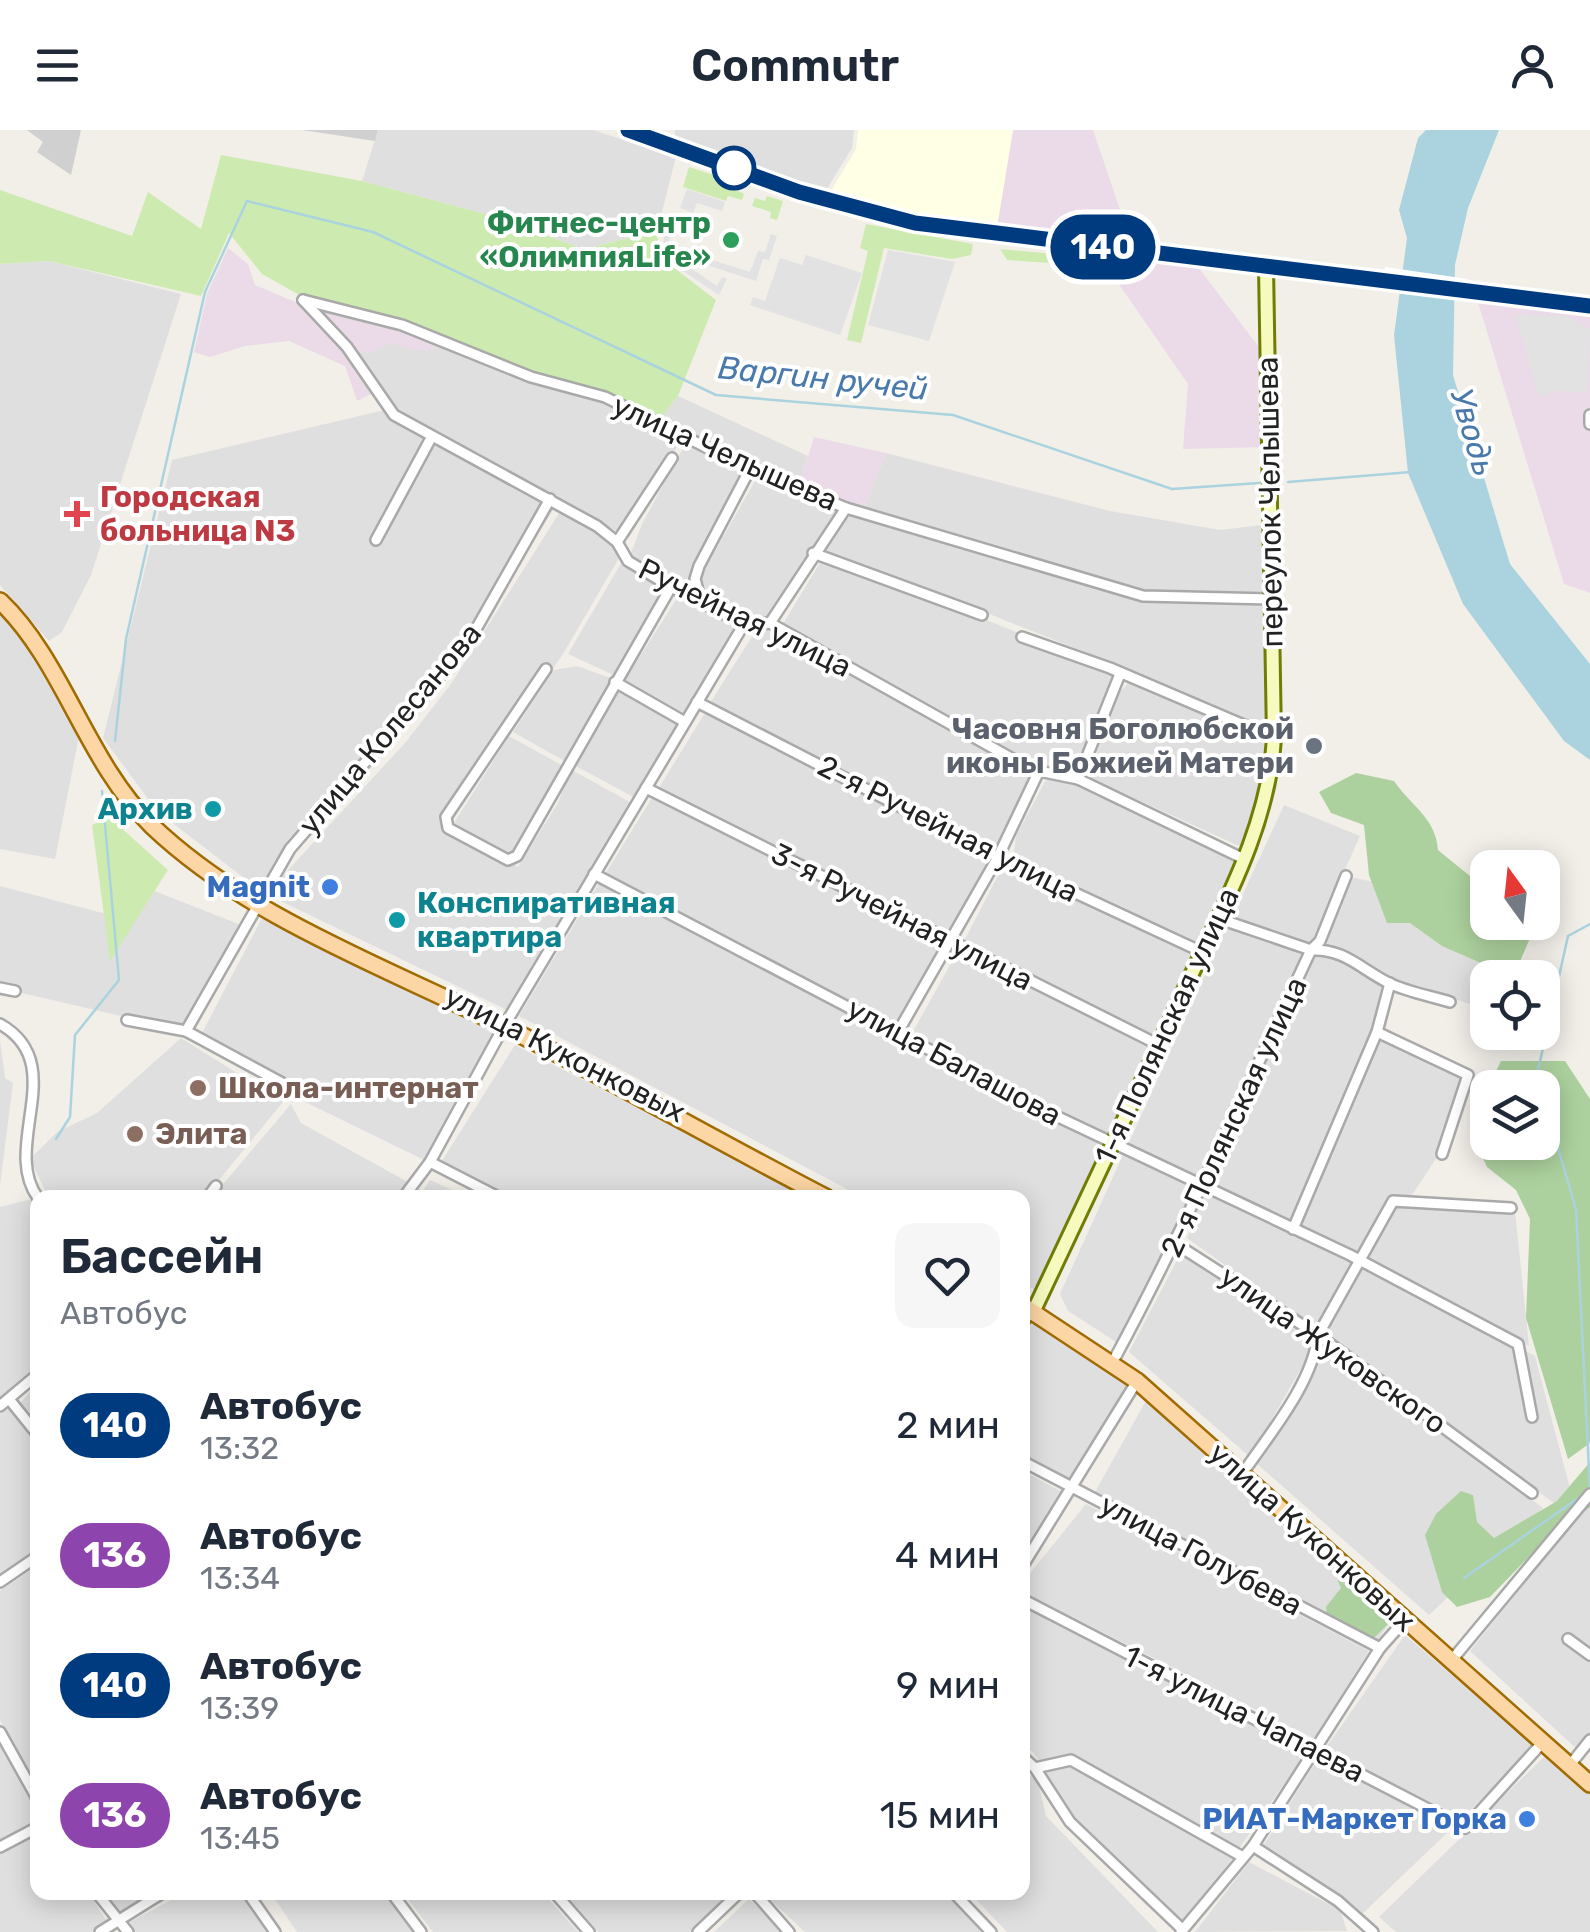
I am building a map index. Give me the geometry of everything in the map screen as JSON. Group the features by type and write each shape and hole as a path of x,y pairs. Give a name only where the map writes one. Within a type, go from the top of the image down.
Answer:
{"main road":[{"name":"улица Куконковых","path":"0,601 42,660 121,791 183,854 259,906 353,946 505,1023 818,1190"},
{"name":"улица Куконковых","path":"1030,1310 1116,1356 1247,1467 1590,1775"},
{"name":"улица Куконковых","path":"1030,1310 1137,1381 1590,1784"}],"street":[{"path":"628,130 799,192 915,223 1590,306"},
{"path":"669,130 669,145"},
{"name":"переулок Челышева","path":"1266,266 1274,738"},
{"name":"улица Челышева","path":"303,300 402,325 530,378 605,398 750,469 846,508 1142,596 1206,601 1270,599"},
{"name":"Ручейная улица","path":"303,300 346,348 394,415 550,499 617,542 628,561 671,588 744,624 770,622 1039,771 1078,779 1244,859"},
{"path":"1590,415 1590,424"},
{"path":"376,540 431,438"},
{"path":"617,542 672,458"},
{"path":"701,602 695,578 699,566 750,469"},
{"name":"улица Колесанова","path":"186,1031 234,939 248,928 290,849 467,645 550,499"},
{"path":"770,622 846,508"},
{"path":"813,553 982,615"},
{"path":"546,669 446,817 448,828 508,860 517,856 671,588"},
{"path":"409,1190 430,1162 505,1023 744,624"},
{"path":"1022,637 1037,638 1274,738"},
{"path":"1078,779 1120,674"},
{"path":"616,682 685,722"},
{"name":"2-я Ручейная улица","path":"697,702 998,857 1202,952"},
{"name":"1-я Полянская улица","path":"1030,1302 1114,1144 1244,859 1261,818 1274,738"},
{"path":"898,1032 998,857 1039,771"},
{"name":"3-я Ручейная улица","path":"646,788 1158,1045"},
{"name":"улица Балашова","path":"594,874 1114,1144 1293,1228 1518,1344 1532,1417"},
{"name":"2-я Полянская улица","path":"1116,1356 1176,1244 1200,1184 1311,950 1320,941 1346,876"},
{"path":"1217,918 1311,950 1325,949 1359,962 1390,984 1450,1002"},
{"path":"1293,1228 1376,1032 1390,984"},
{"path":"0,988 15,991"},
{"path":"127,1020 186,1031 282,1083"},
{"path":"0,1024 16,1033 30,1054 30,1110 20,1158 33,1190"},
{"path":"1376,1032 1468,1074 1442,1154"},
{"path":"430,1162 484,1190"},
{"path":"213,1190 216,1186"},
{"path":"1247,1467 1286,1409 1316,1349 1318,1335 1393,1201 1511,1208"},
{"name":"улица Жуковского","path":"1176,1244 1318,1335 1532,1493"},
{"path":"30,1381 5,1402 30,1427"},
{"path":"1030,1555 1137,1381"},
{"name":"улица Голубева","path":"1030,1465 1380,1648"},
{"path":"1456,1655 1590,1494"},
{"path":"0,1582 30,1561"},
{"name":"1-я улица Чапаева","path":"1030,1603 1466,1828 1543,1742"},
{"path":"1030,1763 1070,1822 1182,1931 1253,1846 1380,1648 1405,1620"},
{"path":"1568,1639 1590,1655"},
{"path":"0,1732 30,1786"},
{"path":"1574,1760 1590,1740"},
{"path":"1035,1768 1071,1760 1243,1857"},
{"path":"0,1847 30,1832"},
{"path":"1253,1846 1338,1902 1373,1932"},
{"path":"101,1900 128,1932"},
{"path":"100,1932 151,1900"},
{"path":"252,1900 274,1932"},
{"path":"397,1900 420,1932"},
{"path":"561,1900 589,1932"},
{"path":"698,1932 732,1900"},
{"path":"761,1900 789,1932"},
{"path":"960,1900 991,1932"}],"shaded area":[{"path":"27,130 81,130 71,175 37,152 43,142"},
{"path":"302,130 378,130 375,141"},
{"path":"378,130 593,130 676,157 657,231 584,249 489,215 362,181"},
{"path":"675,130 854,130 852,148 825,192 675,141"},
{"path":"858,130 1013,130 997,227 895,212 829,194 856,149"},
{"path":"1013,130 1093,130 1126,227 1121,239 997,227"},
{"path":"687,189 725,202 722,211 697,203 693,213 680,208"},
{"path":"662,218 669,218 670,254 717,286 722,277 727,279 719,295 665,259"},
{"path":"771,234 777,236 756,281 704,264 706,258 750,272 758,251 765,252"},
{"path":"228,248 248,264 255,285 305,306 334,308 433,339 435,349 419,351 390,343 371,353 356,351 379,390 357,401 345,366 289,341 245,346 210,357 194,352 207,294"},
{"path":"888,250 955,262 929,341 868,325"},
{"path":"806,255 862,273 840,335 750,305 753,297 765,301 780,258 802,265"},
{"path":"1131,259 1198,267 1268,359 1270,447 1183,449 1188,384 1116,280"},
{"path":"49,261 181,294 91,575 62,632 49,641 0,585 0,264"},
{"path":"1477,299 1590,313 1590,593 1564,584"},
{"path":"1516,315 1567,316 1590,329 1587,392 1556,391 1539,397"},
{"path":"401,328 538,384 616,402 682,437 629,538 396,409 355,351"},
{"path":"678,396 808,456 799,486 660,419"},
{"path":"389,409 557,504 440,690 261,891 157,811 103,738 172,460"},
{"path":"814,437 886,453 864,508 799,486"},
{"path":"687,441 754,472 729,515 723,537 692,583 679,590 630,556 642,524"},
{"path":"886,453 1110,511 1220,530 1270,524 1272,595 1147,593 864,508"},
{"path":"759,474 844,506 781,615 759,628 715,608 700,577"},
{"path":"563,507 605,531 622,553 563,654 448,822 450,830 518,867 558,803 570,769 637,806 513,1013 266,894 405,743 451,684"},
{"path":"855,511 1143,599 1273,602 1277,736 1130,678 1117,665 927,589 822,555 841,524"},
{"path":"623,560 675,593 620,678 568,654"},
{"path":"821,561 928,597 1114,671 1123,680 1112,694 1083,774 1035,767 783,624"},
{"path":"679,595 749,629 693,718 625,680"},
{"path":"0,603 80,731 55,859 0,849"},
{"path":"774,627 1039,776 995,857 710,703 753,635"},
{"path":"577,666 619,681 568,763 513,732 554,670"},
{"path":"1129,682 1281,744 1276,791 1250,851 1088,777 1117,696"},
{"path":"622,684 691,721 641,801 572,764"},
{"path":"708,708 995,863 958,943 657,791"},
{"path":"509,736 565,767 518,859 454,823"},
{"path":"1048,776 1063,777 1248,857 1202,954 1013,858 1016,836"},
{"path":"653,796 953,946 906,1033 604,876"},
{"path":"1284,805 1360,836 1311,946 1233,916"},
{"path":"1005,862 1200,959 1160,1046 962,945"},
{"path":"1350,877 1418,891 1470,932 1470,940 1480,940 1505,960 1470,960 1470,1004 1391,980 1355,956 1324,945"},
{"path":"601,880 1112,1149 1044,1295 1030,1287 1030,1190 849,1190 519,1016"},
{"path":"0,886 133,921 147,888 241,925 186,1031 0,988"},
{"path":"264,914 504,1032 424,1160 295,1097 200,1037"},
{"path":"1229,922 1305,953 1203,1183 1126,1149"},
{"path":"959,949 1156,1052 1114,1143 911,1035"},
{"path":"1314,953 1333,955 1385,984 1367,1043 1292,1224 1207,1187"},
{"path":"1377,1035 1465,1075 1439,1154 1410,1198 1393,1197 1359,1256 1297,1228"},
{"path":"181,1038 283,1102 211,1190 45,1190 30,1159 57,1132 97,1113"},
{"path":"0,1040 5,1078 13,1083 0,1185"},
{"path":"515,1045 797,1190 488,1190 438,1167"},
{"path":"291,1104 301,1123 406,1181 424,1177 414,1190 219,1189"},
{"path":"1123,1155 1200,1190 1124,1347 1068,1311 1060,1294"},
{"path":"430,1180 452,1190 424,1190"},
{"path":"1205,1193 1358,1265 1317,1331 1187,1238"},
{"path":"30,1200 30,1377 0,1402 0,1207"},
{"path":"1394,1203 1515,1211 1529,1346 1364,1262"},
{"path":"1185,1245 1313,1336 1310,1353 1250,1457 1129,1352"},
{"path":"1362,1267 1535,1356 1571,1492 1558,1506 1321,1335"},
{"path":"1030,1315 1136,1387 1081,1485 1030,1458"},
{"path":"1323,1342 1543,1508 1429,1615 1256,1463"},
{"path":"30,1392 30,1568 0,1589 0,1414 14,1404 17,1407"},
{"path":"1148,1397 1394,1617 1373,1646 1095,1492"},
{"path":"1030,1475 1072,1497 1030,1554"},
{"path":"1590,1501 1590,1735 1578,1750 1470,1651"},
{"path":"1086,1504 1369,1651 1314,1739 1030,1596 1030,1573"},
{"path":"30,1571 30,1775 0,1720 0,1591"},
{"path":"1030,1609 1307,1751 1181,1932 1070,1813 1030,1750"},
{"path":"1405,1635 1534,1745 1463,1818 1325,1749"},
{"path":"0,1744 30,1798 30,1826 0,1842"},
{"path":"1548,1753 1590,1789 1590,1932 1396,1932 1379,1917"},
{"path":"1317,1760 1440,1820 1447,1833 1360,1916 1258,1854"},
{"path":"1030,1775 1038,1782 1046,1816 1158,1932 1007,1932 977,1900 1030,1900"},
{"path":"30,1838 30,1900 93,1900 106,1920 91,1932 0,1932 0,1854"},
{"path":"1249,1862 1340,1910 1347,1931 1195,1932"},
{"path":"105,1900 163,1900 125,1919 115,1916"},
{"path":"171,1900 258,1900 279,1932 136,1932 130,1922"},
{"path":"276,1900 391,1900 416,1932 297,1932"},
{"path":"408,1900 549,1900 578,1932 433,1932"},
{"path":"570,1900 726,1900 692,1932 598,1932"},
{"path":"750,1900 784,1932 714,1932"},
{"path":"771,1900 951,1900 981,1932 805,1932"}],"green space":[{"path":"221,155 362,181 489,215 584,249 657,231 660,257 716,300 678,396 660,419 610,394 562,386 432,330 310,301 262,274 229,233 201,296 49,261 0,264 0,190 132,236 148,192 201,229"},
{"path":"689,167 723,178 722,183 744,194 742,200 728,196 726,201 683,187"},
{"path":"767,196 783,201 777,220 770,218 771,212 752,206 755,198 765,201"},
{"path":"866,224 973,244 971,255 952,259 884,248 861,343 847,340 868,251 860,248"},
{"path":"1000,249 1055,254 1050,263 1007,260"},
{"path":"1065,253 1131,259 1113,283 1068,268 1061,258"},
{"path":"1356,773 1394,781 1428,821 1438,850 1470,876 1470,940 1529,940 1520,960 1474,960 1442,946 1410,923 1387,923 1369,875 1364,825 1331,813 1319,792"},
{"path":"109,817 168,870 110,961 92,825"},
{"path":"1501,1061 1565,1061 1590,1099 1590,1443 1568,1459 1526,1318 1530,1219 1516,1190 1484,1160 1560,1160 1560,1070 1497,1070"},
{"path":"1590,1462 1590,1507 1543,1542 1490,1597 1457,1607 1442,1592 1425,1535 1436,1514 1461,1491 1473,1495 1477,1522 1494,1538 1557,1501"},
{"path":"1341,1574 1380,1605 1389,1623 1373,1639 1327,1616 1326,1607 1341,1588"}],"water":[{"path":"1426,130 1499,130 1468,208 1455,265 1453,375 1510,564 1590,664 1590,760 1564,741 1463,604 1408,473 1394,335 1407,238 1399,210 1418,138"}],"pier":[{"path":"1385,267 1468,279 1467,295 1384,288"}],"waterway":[{"name":"Варгин ручей","path":"115,741 126,639 205,292 247,201 373,232 716,395 953,415 1172,489 1259,483"},
{"name":"Варгин ручей","path":"1288,482 1411,472"},
{"name":"Варгин ручей","path":"56,1139 70,1117 75,1035 119,980 102,791"},
{"path":"1538,1070 1568,936 1590,924"},
{"path":"1464,1578 1590,1490 1576,1209 1560,1155"}],"bus line":[{"name":"140","path":"628,130 799,192 915,223 1590,306"}],"place":[{"name":"Фитнес-центр «ОлимпияLife»","path":"731,240"},
{"name":"Городская больница N3","path":"77,514"},
{"name":"Часовня Боголюбской иконы Божией Матери","path":"1314,746"},
{"name":"Архив","path":"213,809"},
{"name":"Magnit","path":"330,887"},
{"name":"Конспиративная квартира","path":"397,920"},
{"name":"Школа-интернат","path":"198,1088"},
{"name":"Элита","path":"135,1134"},
{"name":"РИАТ-Маркет Горка","path":"1527,1819"}],"water label":[{"name":"Уводь","path":"1473,432"}]}
